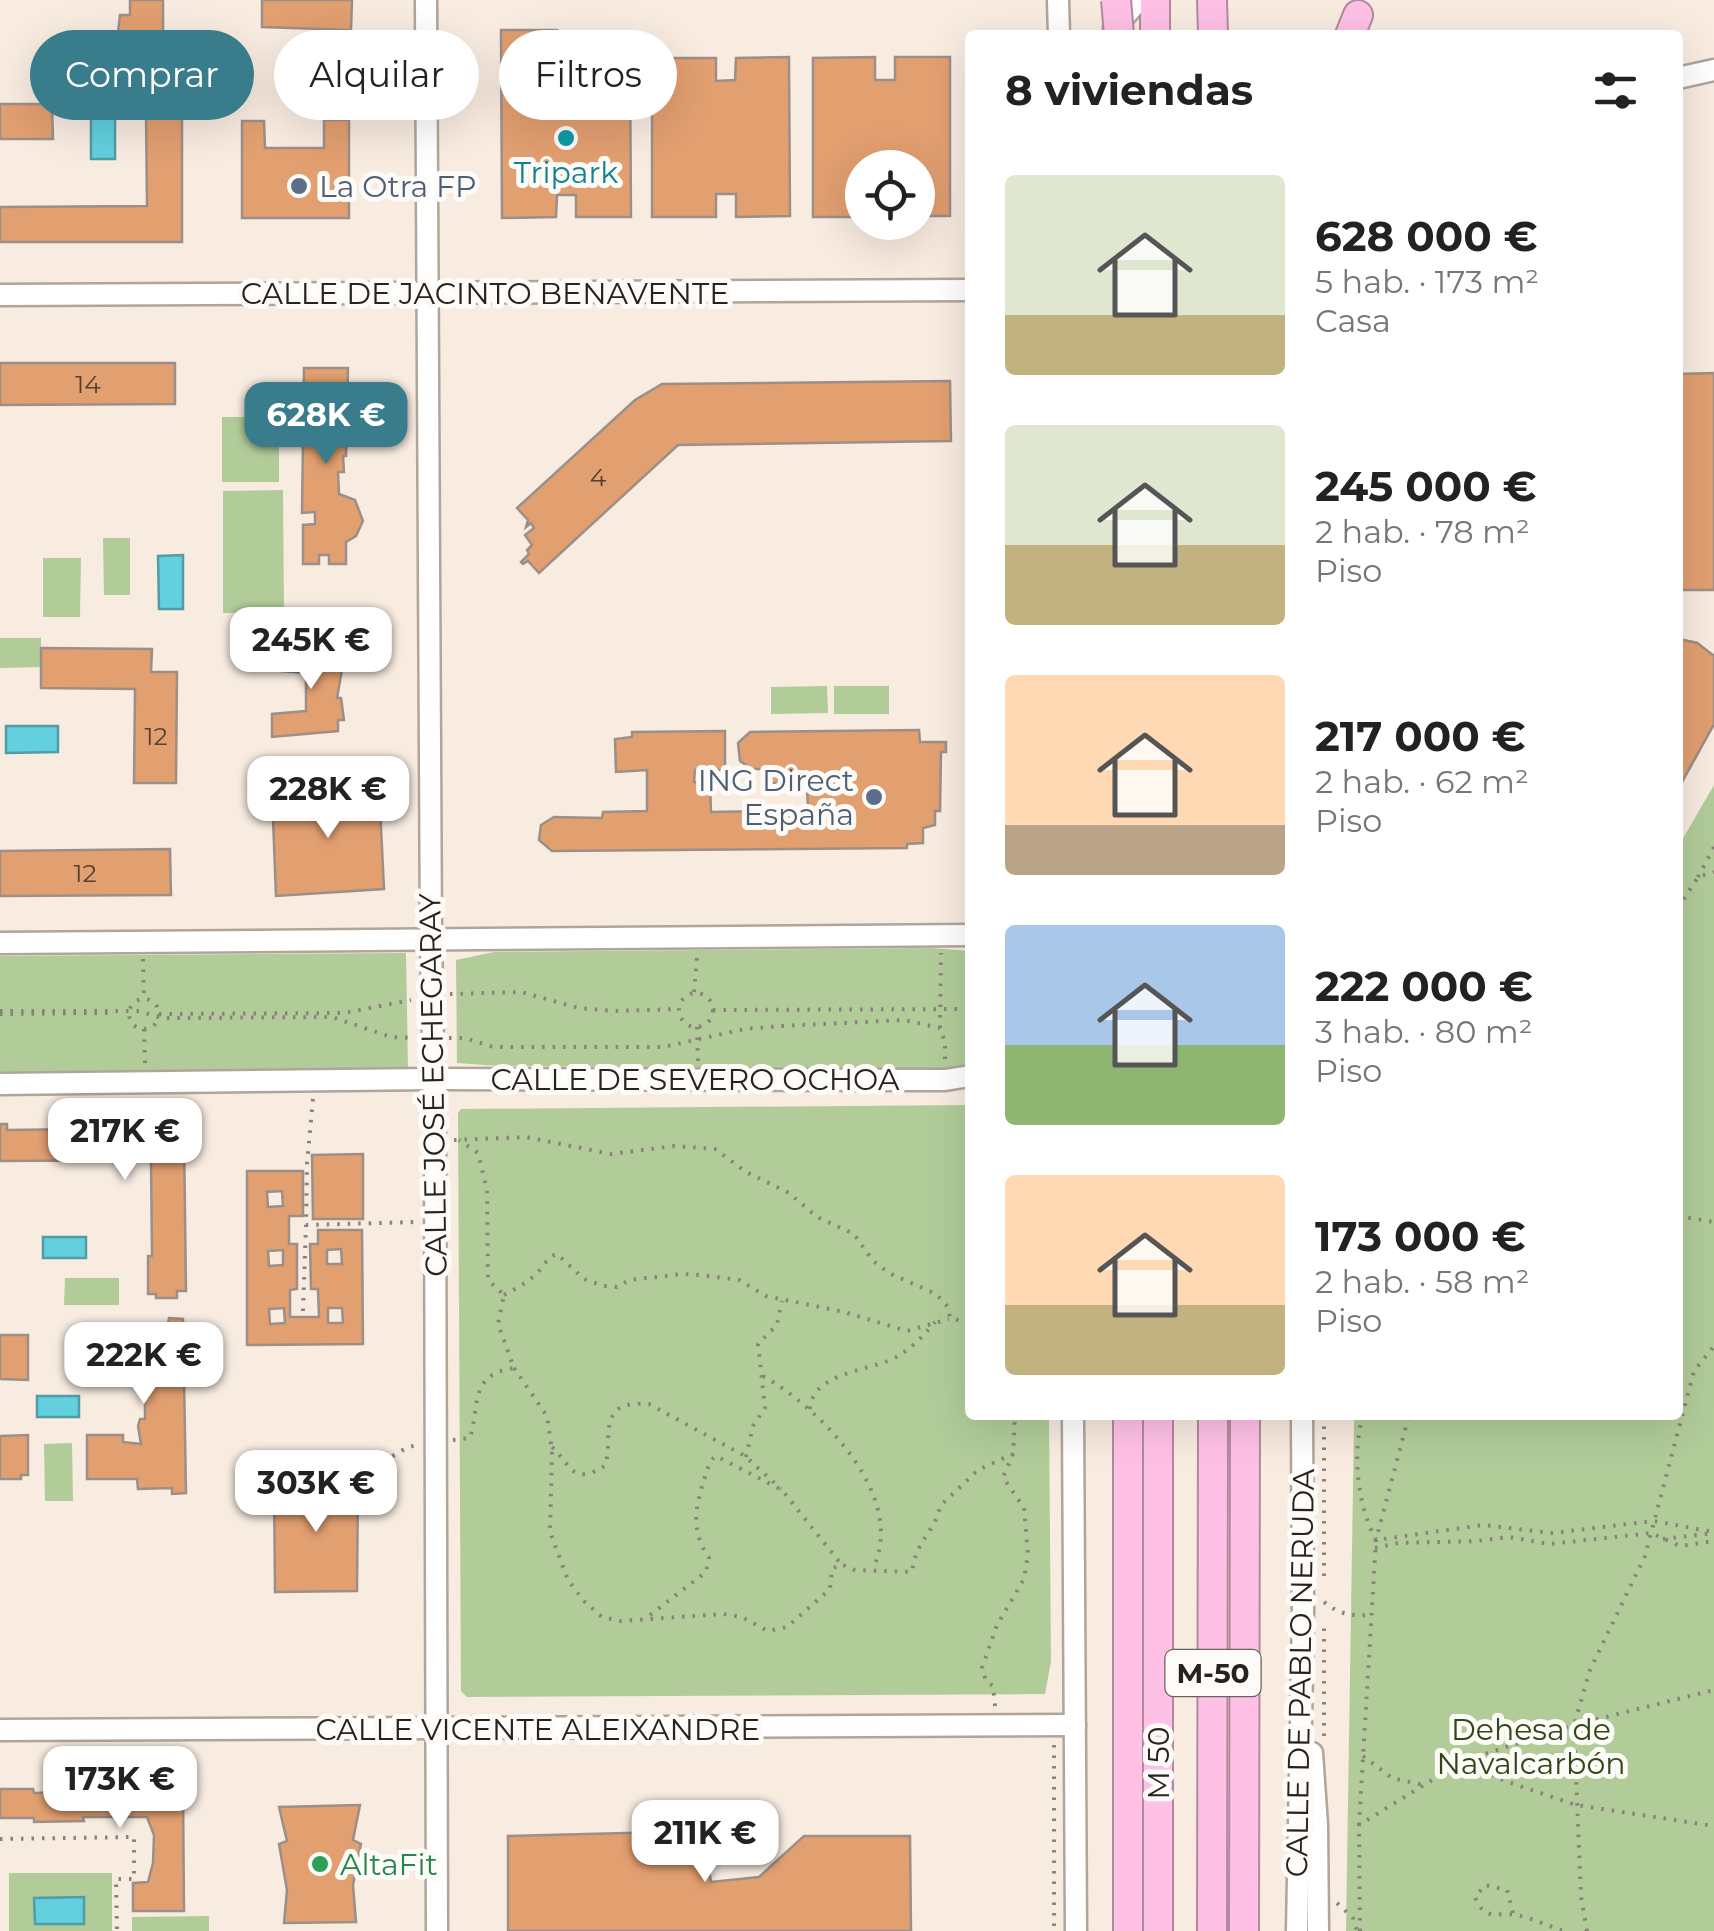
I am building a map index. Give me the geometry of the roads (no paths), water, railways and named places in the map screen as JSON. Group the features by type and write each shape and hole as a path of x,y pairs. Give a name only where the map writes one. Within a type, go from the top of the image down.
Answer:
{"highway":[{"path":"1116,0 1118,30"},
{"path":"1198,0 1198,30"},
{"path":"1212,0 1213,30"},
{"path":"1149,1 1153,30"},
{"path":"1128,1420 1128,1931"},
{"name":"M 50","path":"1158,1420 1158,1931"},
{"name":"M-50","path":"1212,1931 1213,1420"},
{"path":"1244,1931 1245,1420"},
{"path":"1246,1691 1261,1931"}],"street":[{"name":"CALLE JOSÉ ECHEGARAY","path":"426,0 437,1931"},
{"path":"1058,0 1059,30"},
{"path":"1115,30 1149,1"},
{"path":"1683,77 1714,70"},
{"name":"CALLE DE JACINTO BENAVENTE","path":"0,295 965,290"},
{"path":"0,943 965,938"},
{"name":"CALLE DE SEVERO OCHOA","path":"0,1084 432,1079 946,1080 965,1077"},
{"path":"1072,1420 1076,1931"},
{"name":"CALLE DE PABLO NERUDA","path":"1298,1931 1302,1420"},
{"path":"1303,1615 1317,1825 1318,1931"},
{"name":"CALLE VICENTE ALEIXANDRE","path":"0,1730 1076,1726"}],"water":[{"path":"91,120 115,120 115,159 91,159"},
{"path":"183,555 183,609 159,609 158,556"},
{"path":"6,726 58,726 58,752 6,753"},
{"path":"43,1237 86,1237 86,1258 43,1258"},
{"path":"37,1396 79,1396 79,1417 37,1417"},
{"path":"84,1897 84,1924 35,1924 34,1898"}],"place":[{"name":"Tripark","path":"566,138"},
{"name":"La Otra FP","path":"299,186"},
{"name":"ING Direct España","path":"874,797"},
{"name":"AltaFit","path":"320,1864"}],"park label":[{"name":"Dehesa de Navalcarbón","path":"1531,1746"}]}
